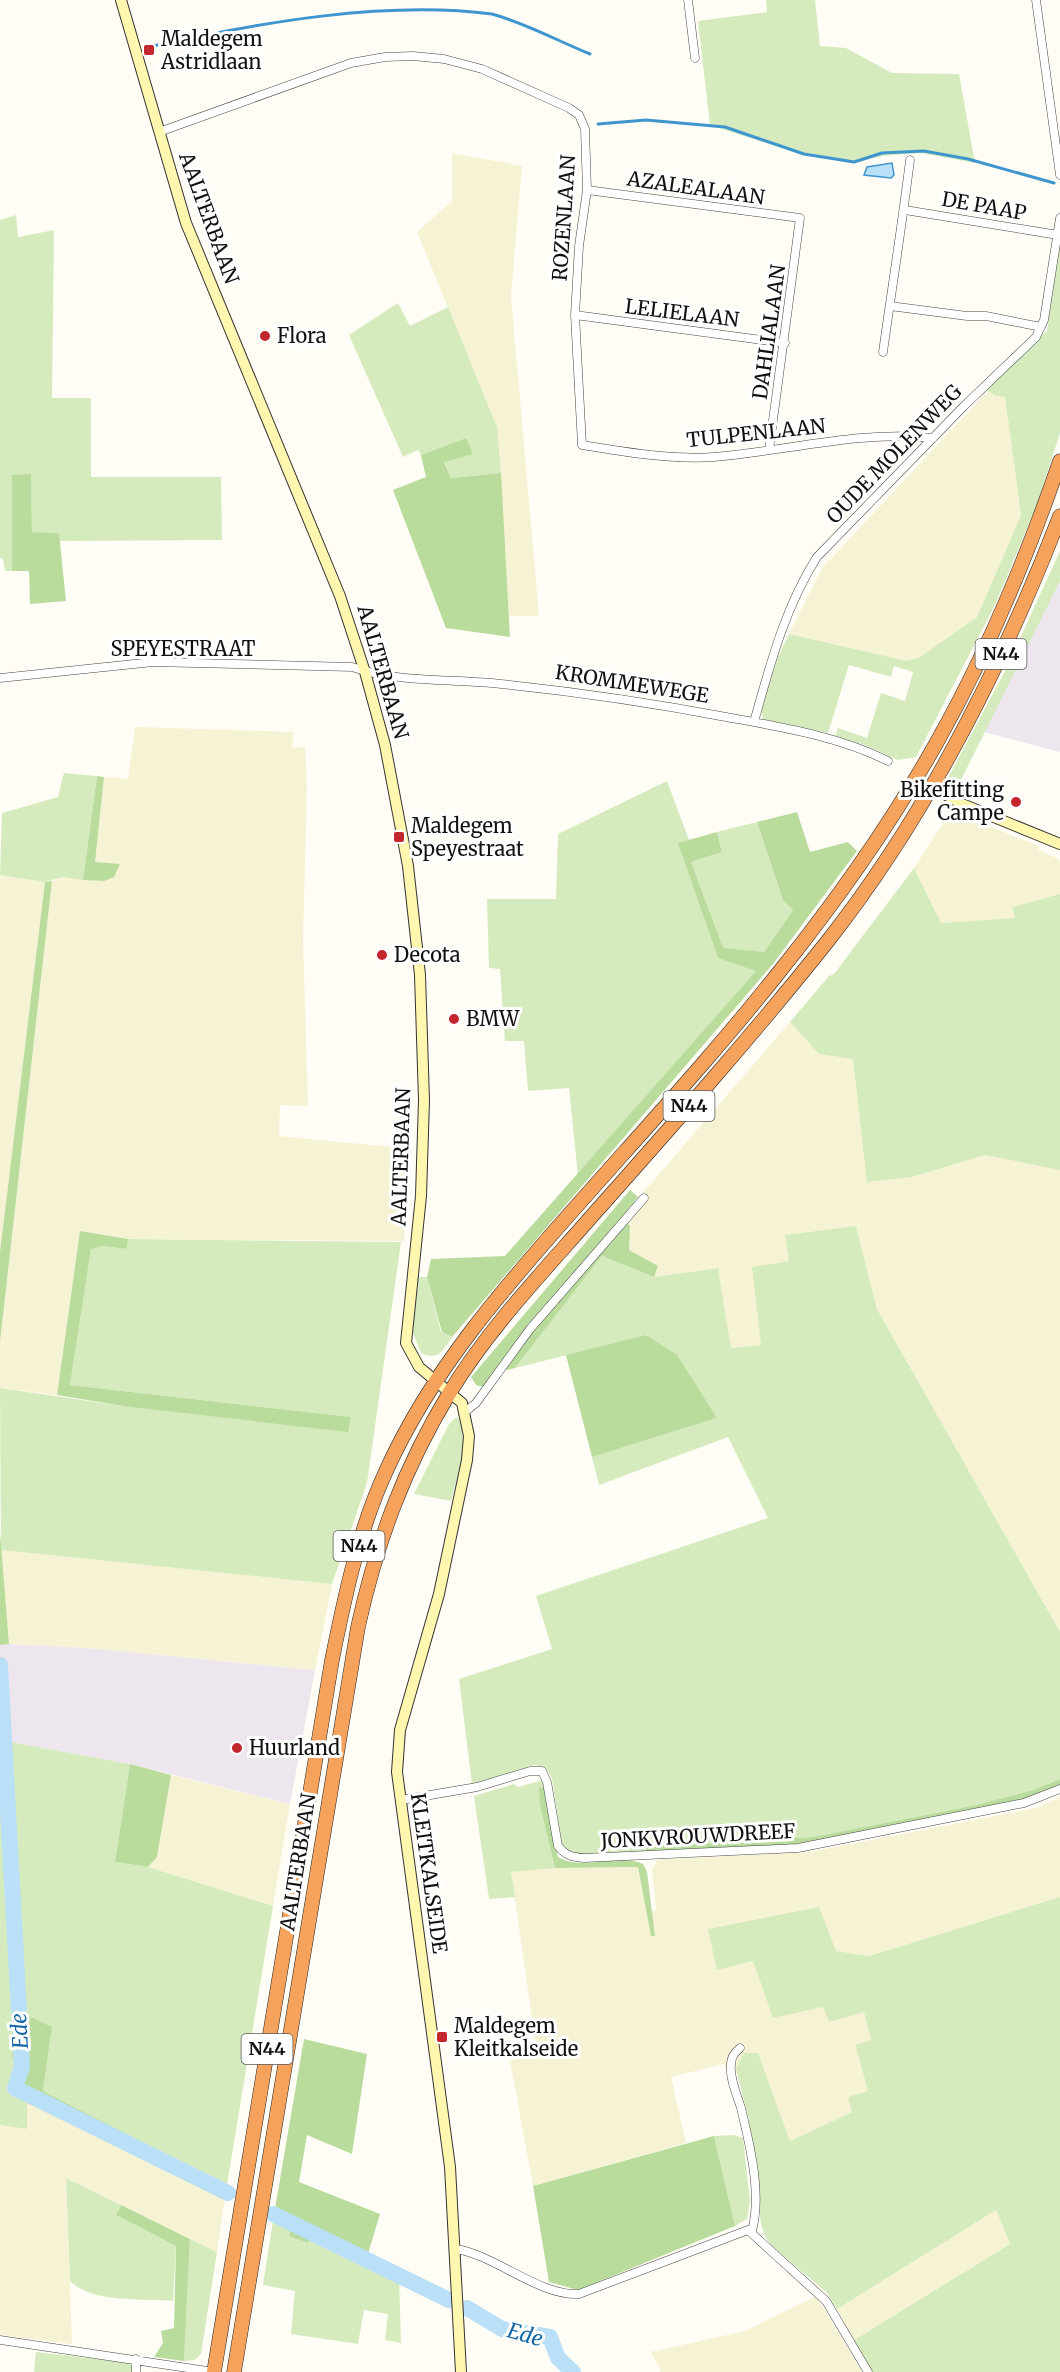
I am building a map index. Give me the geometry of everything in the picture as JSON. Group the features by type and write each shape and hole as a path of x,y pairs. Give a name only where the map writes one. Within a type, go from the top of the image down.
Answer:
{"highway":[{"name":"N44","path":"436,1380 451,1356 501,1293 780,971 844,884 916,778 974,669 1022,562 1060,461"},
{"name":"N44","path":"450,1392 515,1305 712,1080 826,944 914,817 931,786 995,667 1060,516"},
{"name":"AALTERBAAN","path":"214,2372 341,1614 353,1563 376,1495 406,1430 436,1380"},
{"name":"AALTERBAAN","path":"234,2372 339,1729 364,1599 388,1516 404,1479 450,1392"}],"main road":[{"name":"AALTERBAAN","path":"121,0 186,223 321,545 365,672 388,762 402,830 420,987 424,1140 406,1343 415,1361 450,1392"},
{"path":"931,786 962,804 1060,844"},
{"path":"450,1392 462,1403 465,1412"},
{"name":"KLEITKALSEIDE","path":"462,2372 449,2156 396,1772 397,1742 406,1701 439,1594 467,1460 469,1436 465,1412"}],"street":[{"path":"688,0 695,58"},
{"path":"1036,0 1060,175"},
{"name":"ROZENLAAN","path":"159,132 351,63 412,56 444,59 482,69 569,108 579,115 585,129 587,190 579,246 575,315 582,445"},
{"path":"883,352 895,279 895,257 905,210 910,160"},
{"name":"AZALEALAAN","path":"587,190 800,218"},
{"name":"DE PAAP","path":"905,210 1058,235"},
{"name":"DAHLIALAAN","path":"769,450 800,218"},
{"name":"OUDE MOLENWEG","path":"754,722 774,648 808,572 829,544 1036,337 1041,327 1060,218"},
{"path":"890,306 967,316 986,316 1041,327"},
{"name":"LELIELAAN","path":"575,315 785,342"},
{"name":"TULPENLAAN","path":"582,445 677,458 769,450 899,434 933,438"},
{"name":"SPEYESTRAAT","path":"0,678 153,662 352,668 365,672"},
{"name":"KROMMEWEGE","path":"365,672 378,676 563,690 646,702 754,722 833,740 862,748 888,761"},
{"path":"916,778 931,786"},
{"path":"465,1412 476,1403 566,1286 644,1198"},
{"name":"JONKVROUWDREEF","path":"401,1800 477,1787 530,1771 542,1771 547,1782 558,1846 571,1857 594,1858 798,1848 1024,1803 1060,1789"},
{"path":"740,2048 732,2059 731,2070 745,2124 754,2185 756,2218 752,2231"},
{"path":"456,2249 472,2253 555,2290 579,2294 736,2232 752,2231 826,2301 868,2372"},
{"path":"0,2340 214,2372"},
{"path":"136,2359 136,2372"}],"shaded area":[{"path":"452,153 522,166 511,296 539,616 509,616 497,427 417,232 452,201"},
{"path":"987,392 1005,396 1021,515 977,617 920,657 907,661 789,634 822,568"},
{"path":"1060,581 1060,752 984,732"},
{"path":"135,727 294,732 292,748 305,747 307,784 303,939 308,1106 280,1105 279,1136 412,1149 404,1241 128,1239 80,1231 57,1395 0,1388 0,1342 52,881 63,877 104,881 120,864 95,862 104,777 128,779"},
{"path":"957,814 1039,846 1038,850 1057,858 1060,862 1060,894 1012,907 1015,918 941,923 914,868 947,817"},
{"path":"0,875 45,882 0,1252"},
{"path":"790,1022 819,1054 853,1058 912,1177 985,1155 1060,1170 1060,1632 877,1309 856,1226 789,1261 753,1267 761,1345 731,1348 718,1268 654,1277 657,1266 629,1250 630,1227 621,1218"},
{"path":"1,1550 332,1584 315,1670 88,1648 9,1644"},
{"path":"0,1645 88,1648 315,1670 290,1804 130,1764 0,1740"},
{"path":"171,1775 290,1804 273,1906 148,1867 157,1857"},
{"path":"1060,1797 1060,1897 869,1956 836,1951 753,1961 824,2007 829,2022 864,2012 871,2041 855,2046 868,2091 848,2097 852,2112 790,2141 758,2053 744,2053 736,2069 727,2071 724,2064 671,2077 686,2143 533,2186 510,2061 537,2053 511,1872 541,1868 638,1867 651,1936 655,1935 651,1911 656,1910 652,1869 657,1860 798,1852 799,1854 1036,1808"},
{"path":"27,2098 225,2197 217,2252 66,2178 72,2344 0,2335 0,2125 27,2129"},
{"path":"996,2210 1010,2244 854,2340 837,2309"},
{"path":"816,2296 862,2372 661,2372 651,2352 745,2331"}],"green space":[{"path":"766,0 815,0 820,46 846,48 892,73 959,74 975,163 921,153 882,156 855,163 803,155 710,125 698,21 767,12"},
{"path":"16,215 18,237 54,230 52,398 91,398 91,477 221,477 222,540 59,541 59,533 32,532 31,474 12,476 12,571 5,571 3,559 0,558 0,220"},
{"path":"1060,241 1060,433 1037,504 995,605 916,757 898,760 865,745 835,736 838,728 867,738 881,693 905,701 913,672 894,666 891,677 849,665 828,733 763,719 761,711 778,657 789,634 907,661 920,657 977,617 1021,515 1005,397 996,396 984,389 1047,331"},
{"path":"398,303 410,326 448,307 497,427 501,473 451,478 444,461 466,438 421,455 418,450 403,457 349,335"},
{"path":"466,438 473,454 444,462 451,478 501,473 510,637 446,628 393,490 426,477 421,455"},
{"path":"31,474 32,532 59,533 66,601 30,604 29,571 12,571 12,475"},
{"path":"1060,551 1060,581 959,784 948,778 1005,671"},
{"path":"64,773 97,776 83,880 63,877 45,882 0,875 2,813 58,797"},
{"path":"97,776 104,777 95,862 120,864 114,877 104,881 83,880"},
{"path":"667,781 689,840 679,843 718,958 757,970 578,1176 569,1088 528,1091 524,1041 505,1041 500,969 489,968 487,899 556,899 558,834"},
{"path":"797,812 810,852 848,842 857,851 773,964 452,1337 442,1332 427,1277 431,1259 505,1256 756,971 718,958 678,843 717,832 722,852 691,862 723,948 764,952 793,910 783,900 757,822"},
{"path":"757,822 783,900 793,910 764,952 723,949 691,862 722,852 717,832"},
{"path":"914,868 941,923 1015,918 1012,907 1060,894 1060,1170 985,1155 912,1177 867,1182 853,1059 819,1054 790,1022 829,976 834,974"},
{"path":"52,881 0,1342 0,1252 45,882"},
{"path":"630,1190 638,1197 621,1218 630,1226 629,1250 658,1266 654,1277 602,1256 515,1368 507,1370 499,1365 483,1387 476,1385 471,1377"},
{"path":"856,1226 877,1309 1060,1632 1060,1779 1033,1790 976,1805 813,1837 647,1847 646,1855 602,1857 570,1851 562,1845 552,1779 546,1769 534,1765 472,1784 459,1679 552,1649 536,1596 768,1518 728,1437 599,1485 592,1457 717,1418 647,1335 515,1368 602,1256 654,1277 718,1268 731,1348 761,1345 752,1267 789,1261 785,1235"},
{"path":"80,1231 128,1239 127,1249 102,1246 91,1249 70,1385 351,1417 348,1432 123,1406 57,1395"},
{"path":"128,1239 401,1242 367,1483 332,1584 1,1550 0,1388 123,1406 351,1417 70,1385 91,1248 102,1246 127,1249"},
{"path":"417,1277 427,1277 441,1332 452,1337 443,1350 432,1356 421,1353 412,1330"},
{"path":"646,1335 677,1355 717,1418 592,1457 566,1355"},
{"path":"456,1417 461,1421 464,1451 451,1501 414,1494 449,1424"},
{"path":"0,1532 9,1644 0,1645"},
{"path":"0,1740 130,1764 115,1862 148,1867 273,1906 225,2197 176,2172 180,2162 43,2091 52,2027 18,2028 17,2044 11,2056 18,2061 15,2092 27,2098 27,2129 0,2125"},
{"path":"130,1764 171,1775 157,1857 148,1867 115,1862"},
{"path":"1060,1779 1060,1786 1024,1800 797,1845 646,1855 647,1847 813,1837 976,1805 1033,1790"},
{"path":"543,1780 544,1788 540,1787 540,1806 555,1868 511,1872 515,1897 489,1899 474,1796 514,1784 518,1787"},
{"path":"539,1787 544,1788 558,1857 579,1863 622,1860 643,1864 647,1872 655,1936 651,1936 638,1867 555,1868 540,1806"},
{"path":"1060,1897 1060,2372 872,2372 854,2340 1010,2244 996,2210 837,2309 826,2292 771,2245 761,2224 749,2120 736,2069 744,2053 758,2053 790,2141 852,2112 848,2097 868,2091 855,2045 871,2040 864,2012 829,2022 823,2007 773,2018 753,1961 717,1970 708,1929 819,1907 836,1951 869,1956"},
{"path":"17,2014 26,2015 52,2027 43,2091 181,2162 176,2172 15,2092 18,2061 11,2056 17,2044 18,2028 14,2026"},
{"path":"304,2039 367,2054 352,2154 307,2135 299,2182 380,2214 366,2260 313,2233 308,2243 289,2236 292,2227 273,2220"},
{"path":"734,2135 743,2138 750,2201 747,2219 735,2226 714,2136"},
{"path":"714,2136 735,2226 578,2290 549,2282 533,2186"},
{"path":"66,2178 121,2205 116,2215 176,2246 173,2301 105,2297 80,2288 70,2281"},
{"path":"121,2205 190,2239 184,2361 154,2357 163,2343 161,2331 174,2328 176,2246 116,2215"},
{"path":"273,2220 292,2227 308,2243 312,2233 399,2277 401,2343 385,2340 388,2314 364,2310 358,2344 291,2334 295,2291 263,2285"},
{"path":"190,2239 217,2252 201,2354 195,2360 184,2361"},
{"path":"470,2306 504,2326 545,2331 551,2334 556,2339 560,2355 579,2372 567,2372 552,2358 547,2339 500,2332 472,2314"},
{"path":"36,2352 131,2363 133,2372 34,2372"}],"water":[{"path":"892,163 894,175 891,178 864,175 867,167"}],"waterway":[{"path":"153,46 235,29 322,16 365,12 451,10 492,14 529,27 590,54"},
{"path":"598,124 646,120 725,127 804,154 854,162 882,153 924,151 968,159 1054,183"},
{"name":"Ede","path":"0,1665 22,2066 15,2088 228,2193"},
{"name":"Ede","path":"273,2214 449,2300"},
{"name":"Ede","path":"467,2308 502,2329 550,2337 558,2358 573,2372"}],"place":[{"name":"Maldegem Astridlaan","path":"149,50"},
{"name":"Flora","path":"265,336"},
{"name":"Bikefitting Campe","path":"1016,802"},
{"name":"Maldegem Speyestraat","path":"399,837"},
{"name":"Decota","path":"382,955"},
{"name":"BMW","path":"454,1019"},
{"name":"Huurland","path":"237,1748"},
{"name":"Maldegem Kleitkalseide","path":"442,2037"}]}
